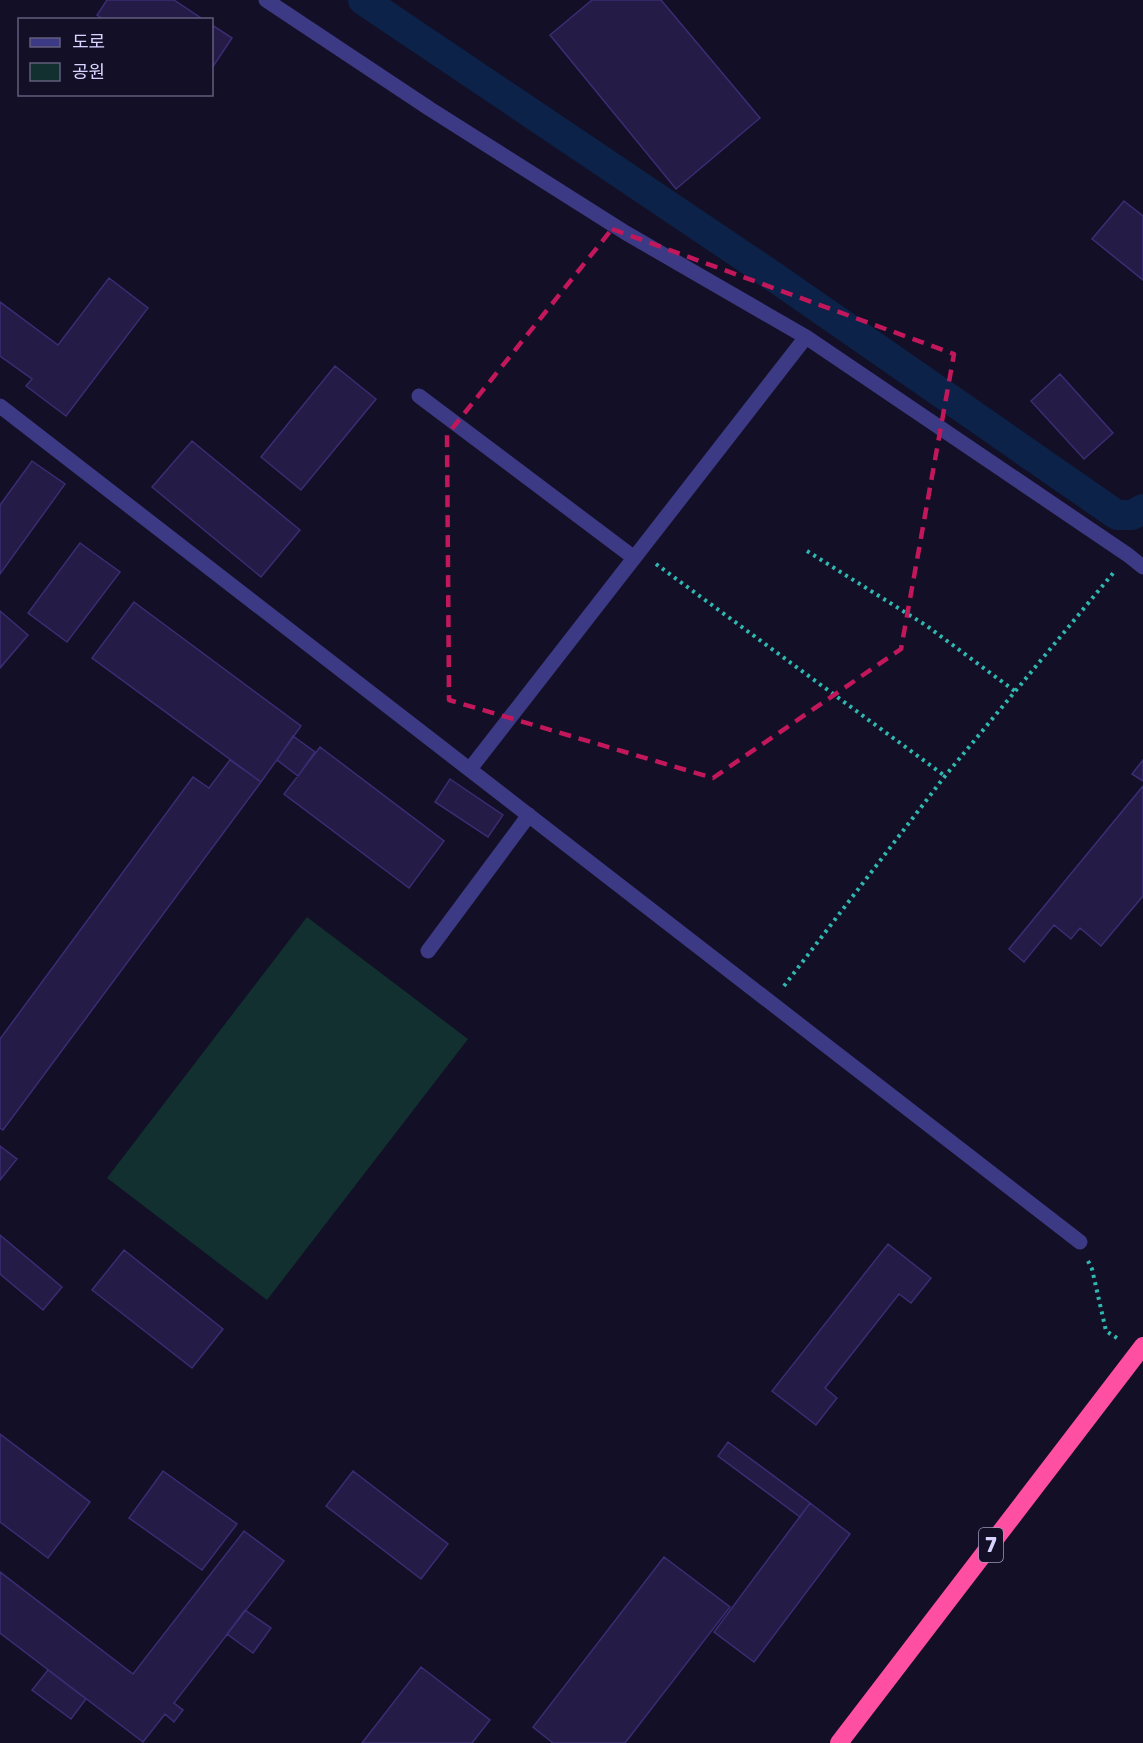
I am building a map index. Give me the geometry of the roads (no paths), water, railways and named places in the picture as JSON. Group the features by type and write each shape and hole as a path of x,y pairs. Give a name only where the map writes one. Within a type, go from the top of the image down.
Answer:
{"highway":[{"name":"7","path":"839,1743 1141,1349"}],"street":[{"path":"266,0 430,109 626,233 806,337 1143,567"},
{"path":"470,768 806,337"},
{"path":"419,396 636,554"},
{"path":"0,406 1080,1242"},
{"path":"428,951 529,815"}],"waterway":[{"path":"363,0 764,270 1117,515 1132,515 1143,509"}]}
